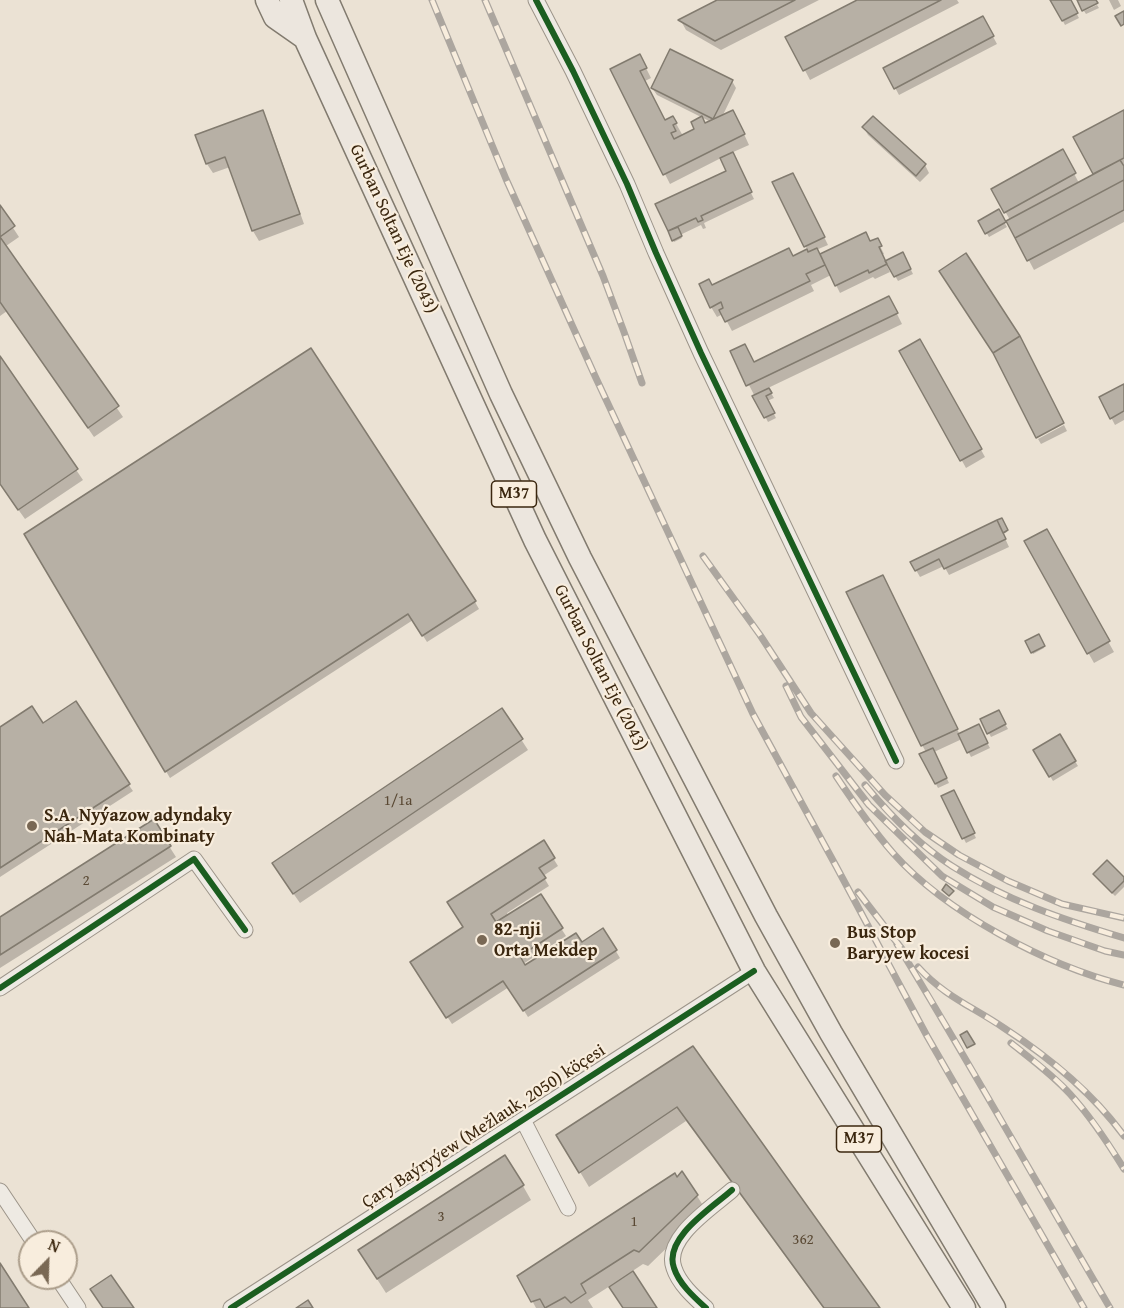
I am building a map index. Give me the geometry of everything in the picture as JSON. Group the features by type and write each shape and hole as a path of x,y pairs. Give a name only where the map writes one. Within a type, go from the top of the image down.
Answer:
{"highway":[{"path":"267,0 275,17 305,38"},
{"name":"Gurban Soltan Eje (2043)","path":"327,0 501,394 585,568 760,906 825,1024 994,1308"},
{"path":"339,0 342,34"},
{"name":"Gurban Soltan Eje (2043)","path":"293,4 305,38 535,540 754,971 963,1308"}],"street":[{"path":"536,0 627,184 701,353 896,761"},
{"path":"0,988 194,859 244,930"},
{"name":"Çary Baýryýew (Mežlauk, 2050) köçesi","path":"231,1308 754,971"},
{"path":"523,1120 568,1208"},
{"path":"706,1308 678,1277 672,1260 678,1240 686,1229 732,1190"},
{"path":"0,1191 26,1230"},
{"path":"66,1290 78,1308"}],"building":[{"path":"717,0 795,0 715,41 678,20"},
{"path":"857,0 941,0 803,71 785,37"},
{"path":"1050,0 1071,0 1078,13 1062,21"},
{"path":"1077,0 1096,0 1098,3 1082,11"},
{"path":"1124,11 1124,24 1121,26 1115,16"},
{"path":"983,16 994,36 894,89 883,68"},
{"path":"670,49 733,80 713,119 651,88"},
{"path":"640,54 647,68 640,71 665,120 673,116 677,123 673,125 676,131 671,133 674,139 694,129 691,122 702,116 705,123 733,110 745,134 663,175 610,69"},
{"path":"263,110 300,214 252,231 225,157 206,164 195,135"},
{"path":"1124,110 1124,158 1093,174 1073,137"},
{"path":"873,116 926,164 916,176 862,127"},
{"path":"1063,149 1076,173 1004,213 991,189"},
{"path":"733,152 752,192 701,216 703,220 698,222 696,218 668,231 655,204 726,171 720,158"},
{"path":"1120,160 1124,166 1124,180 1015,238 1006,221"},
{"path":"793,173 825,237 804,247 772,182"},
{"path":"1124,180 1124,210 1027,261 1015,238"},
{"path":"0,205 15,226 0,237"},
{"path":"999,209 1006,222 985,234 978,221"},
{"path":"678,227 682,236 672,241 668,231"},
{"path":"866,232 870,241 878,238 882,246 879,247 887,264 869,273 868,270 835,286 820,254"},
{"path":"0,237 119,406 88,428 0,302"},
{"path":"789,248 793,256 807,249 808,252 817,248 825,265 806,274 810,281 725,322 719,310 723,308 721,302 710,308 699,284 709,279 712,285"},
{"path":"903,252 911,269 894,277 885,261"},
{"path":"966,253 1020,336 993,353 939,271"},
{"path":"889,296 898,313 746,386 730,351 745,344 754,362"},
{"path":"1020,336 1064,423 1036,438 993,353"},
{"path":"920,339 982,449 960,461 899,351"},
{"path":"311,348 476,601 422,636 408,614 165,772 24,534"},
{"path":"0,356 78,469 18,510 0,484"},
{"path":"1124,384 1124,411 1110,419 1099,397"},
{"path":"769,388 772,393 766,396 775,413 764,418 752,396"},
{"path":"1002,518 1008,530 1003,533 997,520"},
{"path":"997,520 1006,539 944,569 939,559 915,571 910,562"},
{"path":"1047,529 1110,641 1087,654 1024,541"},
{"path":"883,575 958,729 921,746 846,592"},
{"path":"1039,634 1045,646 1031,653 1025,641"},
{"name":"S.A. Nyýazow adyndaky Nah-Mata Kombinaty","path":"76,701 130,784 0,868 0,727 32,706 43,723"},
{"path":"502,708 523,739 293,894 272,863"},
{"path":"999,710 1006,724 987,734 980,719"},
{"path":"979,724 988,743 967,753 958,734"},
{"path":"1060,734 1076,761 1049,777 1033,750"},
{"path":"933,748 947,778 935,784 919,754"},
{"path":"954,790 975,833 962,839 941,796"},
{"path":"154,819 171,846 0,955 0,917"},
{"path":"544,840 555,858 539,868 546,878 491,914 496,922 541,894 563,928 520,956 525,965 576,933 582,942 603,928 617,950 523,1011 503,981 446,1018 410,962 463,927 447,902"},
{"path":"1107,860 1124,877 1124,881 1112,893 1093,874"},
{"path":"946,884 954,891 949,896 942,890"},
{"path":"967,1031 975,1044 967,1048 960,1035"},
{"path":"693,1046 880,1308 824,1308 677,1107 579,1173 556,1135"},
{"path":"505,1155 524,1185 377,1279 358,1250"},
{"path":"682,1171 698,1195 639,1252 634,1250 581,1284 586,1293 571,1303 565,1297 545,1308 540,1299 531,1302 517,1276 675,1173 677,1177"},
{"path":"0,1263 29,1308 0,1308"},
{"path":"633,1271 657,1308 623,1308 609,1287"},
{"path":"111,1275 134,1308 103,1308 90,1289"},
{"path":"308,1300 313,1308 296,1308"}],"railway":[{"path":"432,0 506,179 753,714 927,1036 1084,1308"},
{"path":"485,0 603,276 642,383"},
{"path":"703,556 760,635 811,713 885,795 925,832 959,855 1008,881 1062,904 1124,918"},
{"path":"786,686 801,717 869,805 942,876 993,907 1048,931 1105,951 1124,955"},
{"path":"836,776 863,816 893,853 941,896 969,916 1031,951 1063,965 1124,985"},
{"path":"865,785 917,839 940,858 972,878 1035,908 1124,938"},
{"path":"858,892 902,949"},
{"path":"897,944 1110,1308"},
{"path":"918,967 948,994 1004,1028 1054,1064 1084,1090 1124,1136"},
{"path":"1011,1043 1070,1094 1099,1130 1124,1169"}],"cycle path":[{"path":"536,0 627,184 701,353 896,761"},
{"path":"0,988 194,859 245,930"},
{"path":"231,1308 754,971"},
{"path":"706,1308 680,1280 674,1268 673,1257 676,1246 692,1224 732,1190"}],"place":[{"name":"S.A. Nyýazow adyndaky Nah-Mata Kombinaty","path":"32,826"},
{"name":"82-nji Orta Mekdep","path":"482,940"},
{"name":"Bus Stop Baryyew kocesi","path":"835,943"}]}
